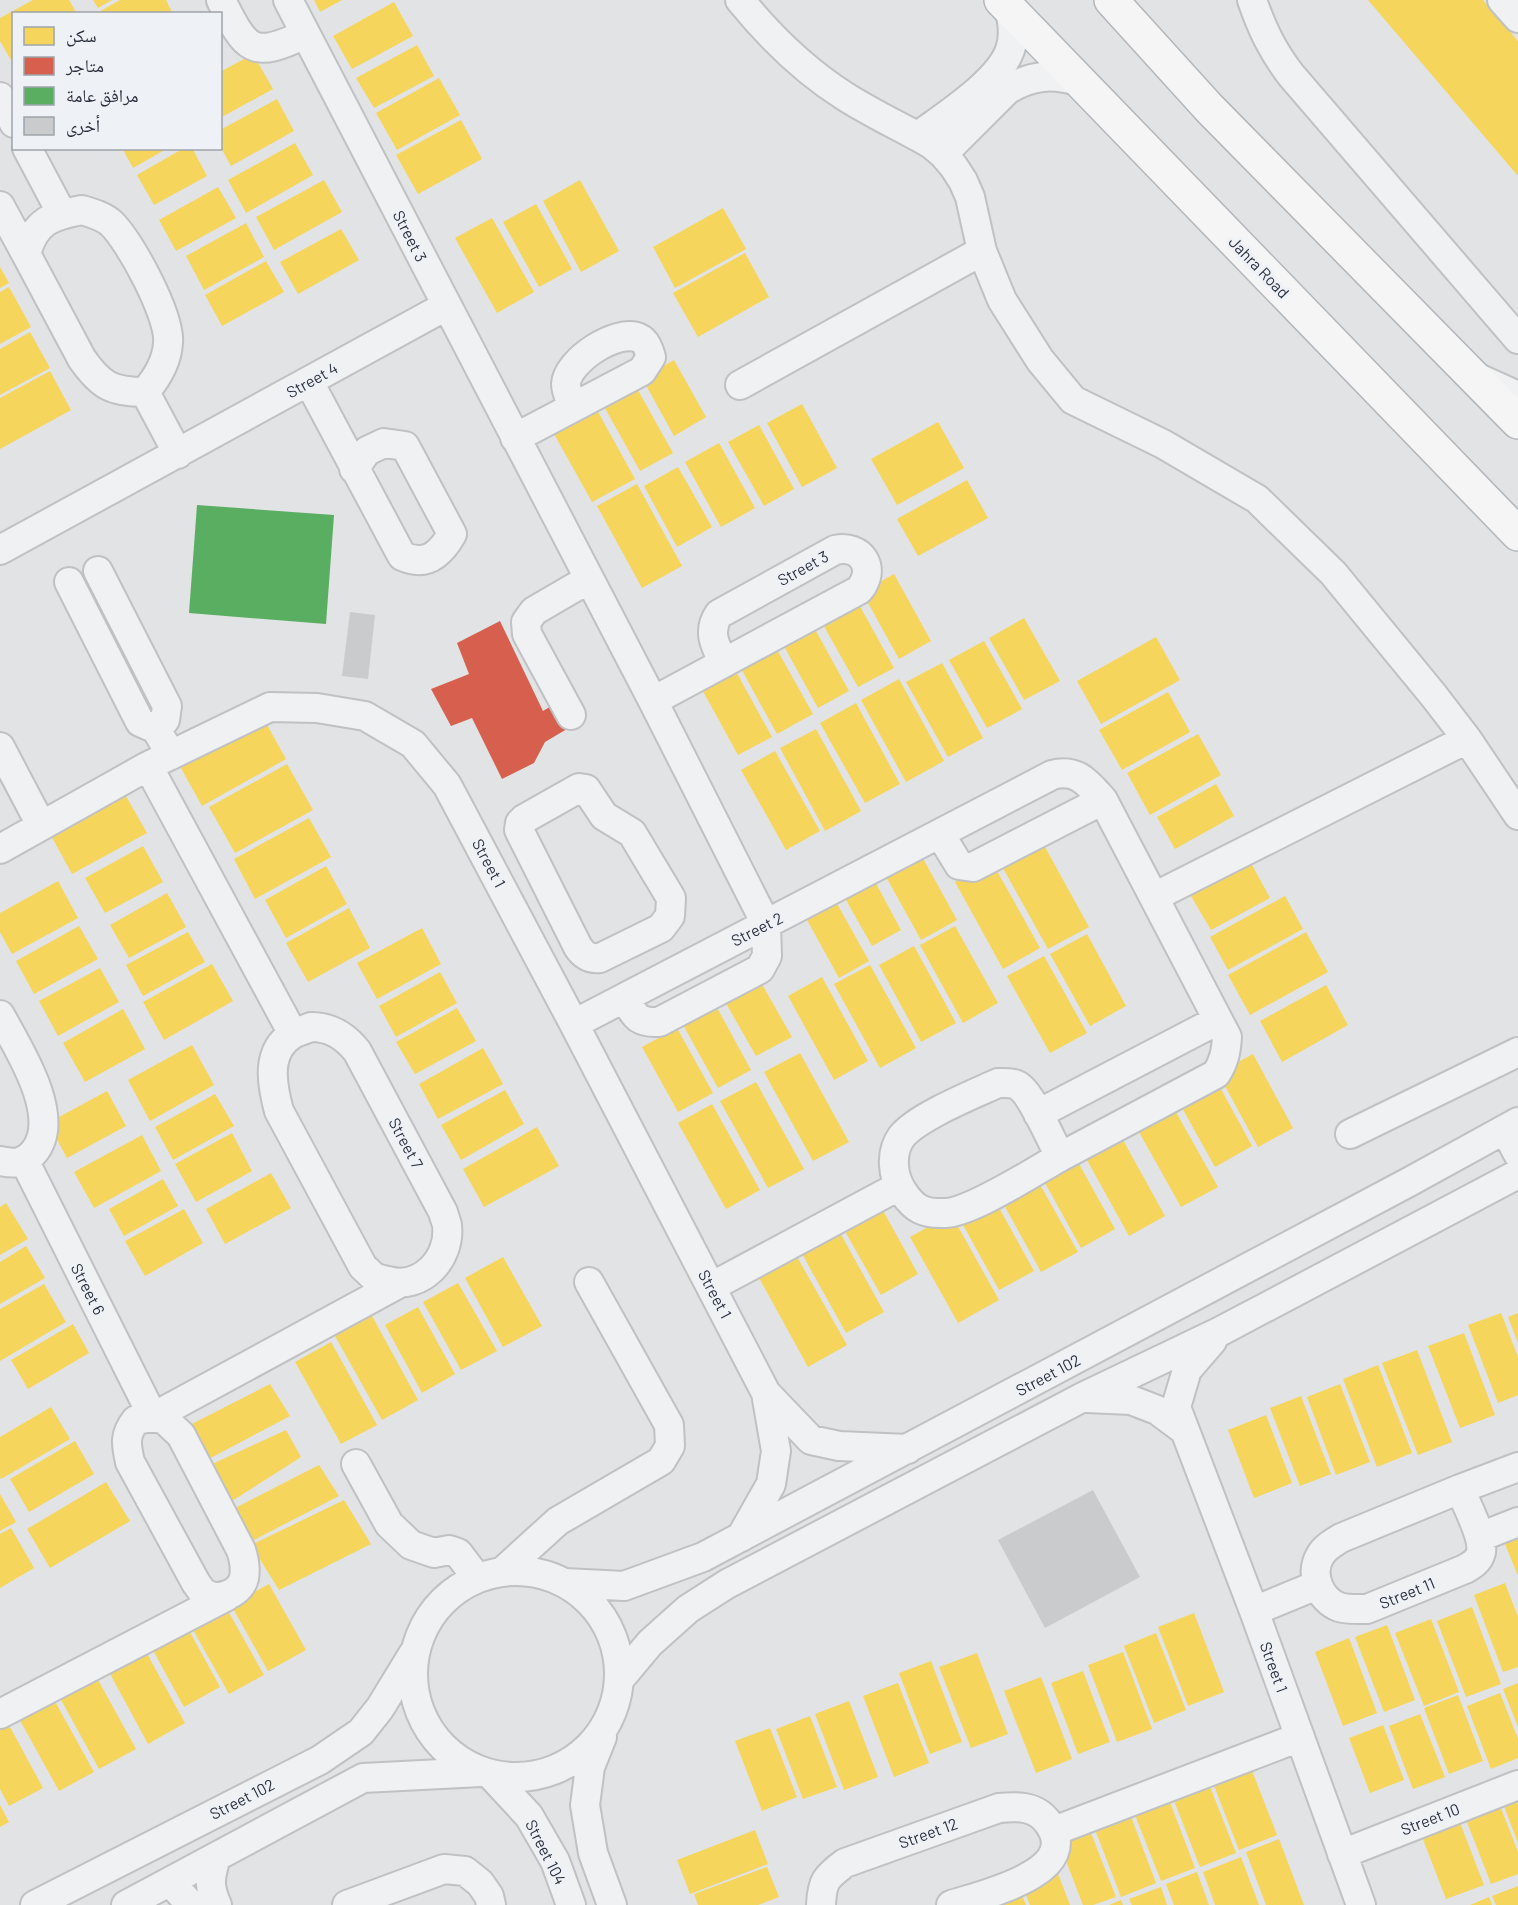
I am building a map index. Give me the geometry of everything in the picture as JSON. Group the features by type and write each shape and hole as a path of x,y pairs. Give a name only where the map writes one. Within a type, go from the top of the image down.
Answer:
{"highway":[{"path":"1111,0 1209,108 1518,422"},
{"name":"Jahra Road","path":"1005,4 1518,534"},
{"path":"1483,498 1518,540"}],"street":[{"path":"221,0 233,24 252,46 263,49 271,48 305,34"},
{"name":"Street 3","path":"288,0 653,701 766,924"},
{"path":"740,0 783,47 813,73 845,96 918,136 943,153 954,166 967,189 982,250 1002,300 1040,360 1073,400 1163,444 1257,499 1333,573 1467,739 1518,815"},
{"path":"1252,0 1261,27 1274,52 1291,75 1518,339"},
{"path":"1502,0 1518,18"},
{"path":"918,136 982,87 1000,68 1010,50 1013,36 1012,22 1005,4"},
{"path":"943,153 1007,90 1018,83 1042,76 1055,76 1080,82"},
{"path":"0,97 12,119"},
{"path":"28,150 62,214"},
{"path":"0,206 82,359 91,373 113,389 145,392 156,380 165,359 169,342 167,325 160,304 123,238 110,222 95,213 82,210 62,214 50,219 31,237 26,254"},
{"path":"740,385 982,250"},
{"name":"Street 4","path":"0,550 446,306"},
{"path":"1472,376 1518,396"},
{"path":"309,382 354,469"},
{"path":"145,392 178,454"},
{"path":"515,438 573,406"},
{"name":"Street 3","path":"653,701 724,663 859,590 867,576 866,563 862,557 850,549 835,550 719,614 714,621 713,642 724,663"},
{"path":"98,571 167,706 165,720 156,729"},
{"path":"571,715 527,634 526,622 534,611 589,579"},
{"path":"69,582 140,722 156,729"},
{"name":"Street 1","path":"0,849 160,761 270,707 316,708 365,716 413,744 447,785 766,1393 811,1440 839,1446 908,1449"},
{"path":"156,729 160,761 293,1034 283,1042 275,1055 272,1068 273,1089 279,1112 363,1267 376,1278 398,1284"},
{"path":"1154,897 1467,739"},
{"path":"2,754 41,825"},
{"name":"Street 2","path":"574,1024 1052,775 1064,772 1075,775 1085,781 1103,800 1227,1037 1223,1063 1216,1074 970,1207 947,1214 923,1212 911,1204 899,1186"},
{"path":"583,788 589,792 608,819 632,833 671,898 672,907 670,916 661,928 600,958 590,958 578,947 546,884 521,836 520,823 583,788"},
{"path":"940,834 959,865 973,867 1103,800"},
{"path":"510,904 546,884"},
{"path":"625,998 635,1016 646,1023 659,1023 760,969 767,956 766,924"},
{"name":"Street 6","path":"0,1015 34,1080 43,1110 42,1134 38,1147 32,1155 12,1161 153,1417"},
{"path":"1038,1114 1218,1020"},
{"name":"Street 7","path":"153,1417 398,1284 423,1277 440,1257 446,1241 447,1225 442,1212 357,1051 348,1040 323,1027 311,1027 293,1034"},
{"path":"1350,1134 1518,1052"},
{"path":"711,1287 899,1186 894,1172 894,1158 896,1146 903,1136 912,1127 940,1110 999,1083 1011,1083 1021,1088 1038,1114 1060,1157"},
{"name":"Street 102","path":"565,1583 624,1586 703,1557 1513,1135"},
{"path":"619,1680 650,1643 688,1609 727,1584 1083,1397 1219,1332 1518,1174"},
{"path":"486,1774 454,1758 433,1737 419,1711 412,1682 414,1652 422,1628 436,1607 455,1590 490,1574 558,1521 661,1461 670,1446 669,1425 589,1282"},
{"name":"Street 1","path":"1219,1332 1187,1370 1176,1407 1254,1611 1361,1905"},
{"name":"Street 1","path":"741,1537 771,1484 776,1451 766,1393"},
{"path":"1083,1397 1131,1400 1157,1410 1184,1430"},
{"path":"0,1714 227,1596 236,1590 244,1578 244,1560 241,1550 181,1435 165,1420 153,1417 136,1420 128,1430 126,1446 130,1462 202,1592 211,1596 227,1596"},
{"path":"356,1464 389,1524 411,1545 434,1553 449,1550 458,1553 490,1574 534,1572 565,1583 588,1600 606,1624 617,1651 619,1680 617,1699 590,1767 585,1805 593,1853 612,1905"},
{"path":"1254,1611 1317,1584 1315,1569 1320,1556 1341,1538 1518,1467"},
{"path":"1460,1489 1480,1537 1518,1522"},
{"name":"Street 11","path":"1317,1584 1336,1606 1350,1610 1367,1608 1471,1566 1481,1553 1480,1537"},
{"name":"Street 102","path":"35,1905 328,1754 361,1732 380,1708 414,1652"},
{"path":"126,1905 363,1778 486,1774 520,1778 548,1773 574,1761 596,1741 611,1716"},
{"path":"951,1905 1027,1879 1039,1872 1051,1858 1056,1846 1054,1831 1300,1737"},
{"name":"Street 104","path":"486,1774 529,1816 555,1862 571,1905"},
{"name":"Street 10","path":"1342,1854 1518,1785"},
{"name":"Street 12","path":"821,1905 821,1888 830,1874 844,1863 999,1808 1018,1806 1033,1809 1044,1817 1054,1831"},
{"path":"216,1857 211,1876 211,1891 217,1905"},
{"path":"346,1905 444,1869 465,1871 480,1883 489,1896 491,1905"},
{"path":"170,1882 190,1905"}],"building: سكن":[{"path":"33,0 69,0 76,12 12,12 11,60 0,41 0,18"},
{"path":"93,0 112,0 98,8"},
{"path":"120,0 166,0 172,12 99,12"},
{"path":"314,0 342,0 320,12"},
{"path":"1368,0 1483,0 1518,41 1518,176"},
{"path":"394,2 413,36 352,69 333,36"},
{"path":"417,45 434,76 374,108 356,78"},
{"path":"253,54 273,89 222,117 222,71"},
{"path":"439,78 460,115 397,150 376,113"},
{"path":"277,99 294,131 231,166 222,150 222,129"},
{"path":"461,120 482,159 418,194 396,155"},
{"path":"295,143 313,175 246,213 228,180"},
{"path":"123,150 164,150 133,168"},
{"path":"181,150 193,150 207,176 154,205 137,175"},
{"path":"324,180 342,212 274,250 256,217"},
{"path":"580,180 619,251 581,272 543,201"},
{"path":"218,187 236,218 176,251 159,220"},
{"path":"536,204 572,269 539,287 503,222"},
{"path":"723,208 746,249 675,288 653,247"},
{"path":"492,218 534,292 497,313 455,238"},
{"path":"246,223 264,257 204,290 186,256"},
{"path":"341,229 359,260 298,294 280,262"},
{"path":"745,253 769,297 698,337 673,293"},
{"path":"266,261 284,292 222,326 205,295"},
{"path":"0,267 9,283 0,288"},
{"path":"9,287 31,327 0,344 0,292"},
{"path":"30,332 50,368 0,395 0,349"},
{"path":"674,360 706,417 674,436 642,378"},
{"path":"50,371 71,410 0,449 0,398"},
{"path":"634,383 673,453 640,471 601,401"},
{"path":"592,401 635,479 592,502 549,425"},
{"path":"802,404 837,468 802,487 767,423"},
{"path":"938,422 964,468 897,505 871,459"},
{"path":"759,425 794,489 764,506 728,442"},
{"path":"719,443 755,508 721,527 685,462"},
{"path":"678,467 712,527 677,547 644,486"},
{"path":"967,480 988,518 918,556 897,519"},
{"path":"637,484 682,566 642,588 597,506"},
{"path":"894,574 931,641 899,659 862,592"},
{"path":"856,599 894,668 858,687 820,619"},
{"path":"1024,618 1060,681 1024,700 989,638"},
{"path":"811,622 849,691 818,708 780,639"},
{"path":"1156,637 1180,680 1101,724 1077,681"},
{"path":"984,641 1022,709 987,728 949,660"},
{"path":"775,646 813,714 777,734 739,665"},
{"path":"942,663 983,738 948,757 906,682"},
{"path":"733,666 772,737 738,755 699,684"},
{"path":"899,679 944,761 906,782 861,700"},
{"path":"1168,692 1190,732 1122,770 1099,730"},
{"path":"856,703 900,784 865,803 820,723"},
{"path":"261,714 286,759 202,806 177,761"},
{"path":"816,729 861,811 825,831 780,748"},
{"path":"1198,734 1221,775 1150,815 1127,773"},
{"path":"775,751 820,831 786,850 741,770"},
{"path":"287,764 313,810 235,853 209,807"},
{"path":"1216,784 1234,816 1175,849 1157,817"},
{"path":"123,791 147,833 72,874 49,832"},
{"path":"309,818 331,857 255,899 234,859"},
{"path":"1040,838 1089,927 1048,949 999,861"},
{"path":"143,846 163,882 105,913 85,878"},
{"path":"920,853 957,920 921,940 884,873"},
{"path":"992,862 1040,948 1003,969 955,882"},
{"path":"1251,863 1270,898 1211,930 1191,896"},
{"path":"326,866 347,904 286,938 265,900"},
{"path":"872,876 901,930 872,946 842,893"},
{"path":"58,881 78,918 12,954 0,932 0,913"},
{"path":"167,893 186,927 129,958 110,925"},
{"path":"831,893 869,961 839,978 801,909"},
{"path":"1285,896 1303,929 1228,970 1210,937"},
{"path":"349,908 370,948 308,982 286,943"},
{"path":"79,926 98,959 34,994 16,961"},
{"path":"955,926 998,1003 963,1023 920,945"},
{"path":"422,928 441,964 377,999 357,963"},
{"path":"188,932 205,962 143,996 126,965"},
{"path":"1306,932 1328,972 1250,1015 1228,975"},
{"path":"1087,934 1126,1006 1090,1026 1050,954"},
{"path":"914,946 956,1023 921,1042 879,965"},
{"path":"1044,956 1087,1033 1050,1053 1007,976"},
{"path":"212,964 233,1001 164,1040 143,1002"},
{"path":"870,965 916,1048 880,1068 834,984"},
{"path":"100,968 119,1002 58,1036 39,1001"},
{"path":"440,972 457,1003 396,1037 379,1006"},
{"path":"755,972 792,1037 756,1056 719,991"},
{"path":"822,977 868,1061 834,1080 788,996"},
{"path":"1326,985 1348,1025 1282,1062 1260,1021"},
{"path":"715,1004 751,1070 718,1088 682,1023"},
{"path":"457,1008 476,1041 415,1074 396,1042"},
{"path":"123,1009 145,1049 85,1082 63,1043"},
{"path":"677,1028 713,1093 678,1112 642,1047"},
{"path":"192,1045 214,1085 150,1121 128,1080"},
{"path":"483,1048 503,1084 438,1119 419,1084"},
{"path":"800,1053 849,1142 813,1161 764,1072"},
{"path":"1253,1054 1293,1128 1258,1147 1218,1073"},
{"path":"1215,1078 1252,1146 1215,1167 1177,1099"},
{"path":"756,1082 804,1169 768,1188 720,1101"},
{"path":"505,1090 524,1124 461,1160 441,1125"},
{"path":"107,1091 126,1126 67,1158 48,1123"},
{"path":"215,1094 234,1126 173,1160 155,1127"},
{"path":"712,1104 760,1190 726,1209 678,1123"},
{"path":"1172,1105 1218,1187 1181,1207 1135,1125"},
{"path":"537,1127 559,1166 484,1207 463,1169"},
{"path":"1118,1131 1165,1216 1129,1236 1082,1151"},
{"path":"232,1133 252,1171 196,1202 175,1164"},
{"path":"142,1135 161,1171 94,1208 74,1172"},
{"path":"1073,1153 1115,1229 1081,1248 1039,1172"},
{"path":"271,1173 291,1208 225,1244 206,1209"},
{"path":"1034,1174 1078,1252 1041,1272 998,1194"},
{"path":"163,1179 178,1206 124,1236 109,1209"},
{"path":"993,1197 1034,1271 999,1290 958,1216"},
{"path":"6,1203 28,1239 0,1255 0,1207"},
{"path":"880,1205 918,1274 881,1295 842,1226"},
{"path":"184,1209 203,1243 145,1276 125,1241"},
{"path":"951,1214 999,1300 958,1323 910,1237"},
{"path":"839,1231 884,1312 846,1333 801,1252"},
{"path":"26,1246 45,1278 0,1304 0,1262"},
{"path":"796,1255 847,1345 808,1367 758,1276"},
{"path":"503,1257 542,1326 503,1347 465,1278"},
{"path":"458,1283 497,1351 461,1370 423,1302"},
{"path":"44,1284 66,1322 0,1361 0,1309"},
{"path":"418,1307 455,1374 422,1393 385,1325"},
{"path":"1501,1313 1518,1357 1518,1395 1498,1403 1468,1325"},
{"path":"1518,1313 1518,1343 1508,1317"},
{"path":"372,1316 418,1400 382,1420 335,1336"},
{"path":"73,1324 89,1353 28,1389 11,1360"},
{"path":"1464,1333 1495,1415 1460,1428 1428,1346"},
{"path":"331,1342 377,1425 341,1444 295,1362"},
{"path":"1417,1350 1452,1442 1418,1455 1382,1363"},
{"path":"1378,1365 1412,1453 1377,1467 1343,1379"},
{"path":"270,1384 290,1416 203,1462 182,1429"},
{"path":"1340,1384 1370,1462 1336,1475 1307,1397"},
{"path":"1301,1396 1331,1474 1300,1486 1270,1408"},
{"path":"51,1407 70,1439 1,1479 0,1437"},
{"path":"1266,1415 1292,1483 1254,1498 1228,1430"},
{"path":"286,1430 301,1457 229,1503 208,1466"},
{"path":"75,1441 94,1474 29,1512 10,1479"},
{"path":"319,1465 339,1496 248,1543 231,1510"},
{"path":"106,1482 130,1521 50,1568 27,1529"},
{"path":"0,1494 16,1522 0,1531"},
{"path":"344,1500 371,1544 279,1590 251,1545"},
{"path":"1518,1527 1518,1576 1501,1534"},
{"path":"11,1528 34,1568 0,1588 0,1534"},
{"path":"1505,1583 1518,1617 1518,1667 1503,1672 1474,1595"},
{"path":"269,1584 306,1650 268,1671 231,1605"},
{"path":"1472,1607 1501,1684 1466,1697 1437,1621"},
{"path":"227,1609 264,1675 229,1694 192,1628"},
{"path":"1194,1613 1224,1692 1188,1706 1158,1627"},
{"path":"1431,1619 1459,1692 1424,1706 1395,1633"},
{"path":"185,1623 220,1687 184,1707 149,1643"},
{"path":"1387,1625 1415,1700 1384,1712 1355,1637"},
{"path":"1156,1633 1186,1710 1154,1723 1124,1646"},
{"path":"1349,1638 1377,1713 1343,1726 1315,1652"},
{"path":"145,1650 185,1723 148,1744 108,1670"},
{"path":"1123,1652 1152,1729 1117,1742 1088,1665"},
{"path":"977,1653 1008,1734 971,1748 939,1667"},
{"path":"931,1661 962,1742 930,1754 899,1673"},
{"path":"1083,1671 1110,1742 1078,1754 1051,1683"},
{"path":"1041,1677 1072,1759 1036,1773 1004,1691"},
{"path":"97,1678 136,1749 99,1769 60,1698"},
{"path":"898,1683 929,1763 894,1777 863,1696"},
{"path":"1518,1683 1518,1727 1503,1689"},
{"path":"1500,1693 1518,1739 1518,1758 1491,1769 1467,1706"},
{"path":"1458,1695 1483,1761 1449,1774 1424,1708"},
{"path":"52,1696 94,1772 59,1791 17,1715"},
{"path":"849,1701 878,1777 844,1790 815,1714"},
{"path":"1420,1714 1445,1777 1413,1789 1389,1726"},
{"path":"4,1716 43,1788 9,1806 0,1789 0,1718"},
{"path":"810,1716 837,1787 803,1799 776,1729"},
{"path":"1383,1725 1404,1780 1370,1793 1349,1738"},
{"path":"770,1728 797,1797 762,1811 735,1741"},
{"path":"1247,1758 1277,1835 1239,1850 1209,1773"},
{"path":"1207,1779 1236,1853 1200,1867 1171,1793"},
{"path":"1518,1795 1518,1843 1502,1801"},
{"path":"1168,1797 1195,1868 1161,1881 1133,1810"},
{"path":"1499,1803 1518,1852 1518,1874 1491,1884 1465,1817"},
{"path":"0,1805 9,1822 0,1827"},
{"path":"1130,1814 1156,1883 1121,1897 1094,1827"},
{"path":"1457,1815 1484,1885 1446,1899 1419,1829"},
{"path":"1087,1823 1116,1897 1093,1905 1083,1905 1056,1835"},
{"path":"755,1830 768,1864 690,1894 677,1860"},
{"path":"1279,1839 1304,1905 1266,1905 1246,1852"},
{"path":"1241,1857 1259,1905 1215,1905 1203,1872"},
{"path":"767,1867 779,1897 758,1905 698,1905 694,1894"},
{"path":"1197,1872 1209,1905 1174,1905 1166,1884"},
{"path":"1058,1874 1070,1905 1030,1905 1023,1887"},
{"path":"1518,1886 1518,1905 1496,1905 1492,1896"},
{"path":"1161,1887 1167,1905 1132,1905 1129,1899"},
{"path":"1019,1888 1026,1905 990,1905"},
{"path":"1489,1897 1492,1905 1470,1905"},
{"path":"1121,1900 1123,1905 1109,1905"}],"building: متاجر":[{"path":"500,621 543,711 553,705 567,729 545,742 534,763 502,779 472,718 451,726 431,689 469,674 457,643"}],"building: مرافق عامة":[{"path":"197,505 334,515 326,624 189,613"}],"building: أخرى":[{"path":"350,612 375,615 368,679 342,676"},
{"path":"1093,1490 1140,1577 1045,1628 998,1540"}]}
